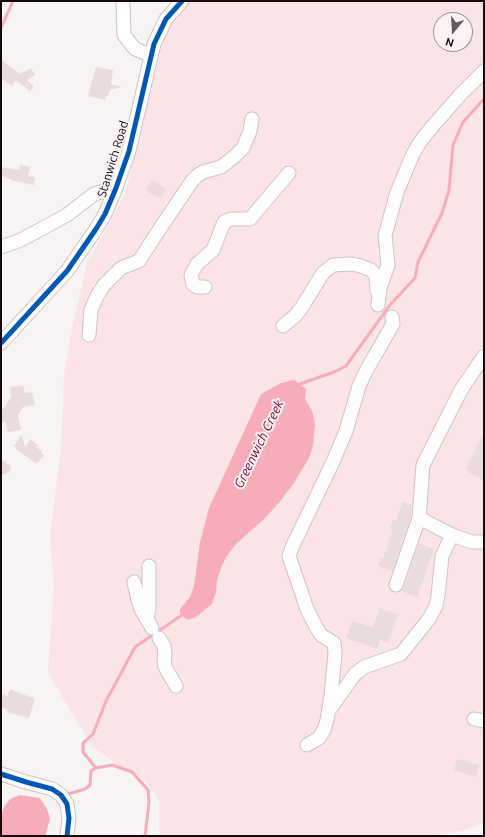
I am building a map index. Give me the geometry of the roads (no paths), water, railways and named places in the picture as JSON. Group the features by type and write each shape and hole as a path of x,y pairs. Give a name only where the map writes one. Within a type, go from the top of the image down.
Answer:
{"street":[{"path":"123,1 124,35 135,49 150,55"},
{"name":"Stanwich Road","path":"1,343 46,295 75,260 101,221 116,188 129,151 150,55 155,40 171,12 182,1"},
{"path":"283,326 296,315 323,273 334,265 352,264 371,270 376,276 378,286 378,305 380,288 388,265 386,235 398,192 407,168 420,142 431,128 484,71"},
{"path":"89,334 91,310 104,285 121,268 139,261 192,181 203,172 221,167 243,148 250,131 252,118"},
{"path":"205,287 197,287 193,284 191,275 197,264 213,250 224,222 231,219 250,219 289,173"},
{"path":"1,247 21,240 67,215 94,194 116,188"},
{"path":"307,745 319,738 324,730 329,710 335,662 334,643 321,635 315,625 307,609 289,556 346,431 359,386 393,324 392,317"},
{"path":"396,585 419,518 423,465 462,390 484,356"},
{"path":"419,518 452,535 472,542 484,542"},
{"path":"329,710 355,674 364,667 401,654 429,619 436,606 442,556 452,535"},
{"path":"149,566 149,609 152,628"},
{"path":"134,582 138,600 152,628 164,646 165,667 176,686"},
{"path":"1,774 52,789 61,795 67,804 69,818 67,836"}],"water":[{"path":"294,380 306,389 305,399 314,418 315,425 313,445 309,458 294,483 278,504 263,520 236,544 226,557 217,580 216,592 212,604 196,617 188,620 180,613 180,609 190,597 194,586 200,542 209,508 261,394 281,383"},
{"path":"20,795 40,798 47,809 50,819 45,836 2,836 1,816 4,807 10,799"}],"waterway":[{"path":"1,28 13,1"},
{"name":"Greenwich Creek","path":"298,388 300,384 334,372 346,366 390,305 415,278 418,262 442,213 449,190 453,145 463,122 484,99"},
{"name":"Greenwich Creek","path":"96,768 83,752 83,743 93,734 106,701 135,647 185,613"},
{"path":"68,794 85,789 90,785 91,771 96,768 112,765 132,772 148,790 149,802 145,836"}]}
